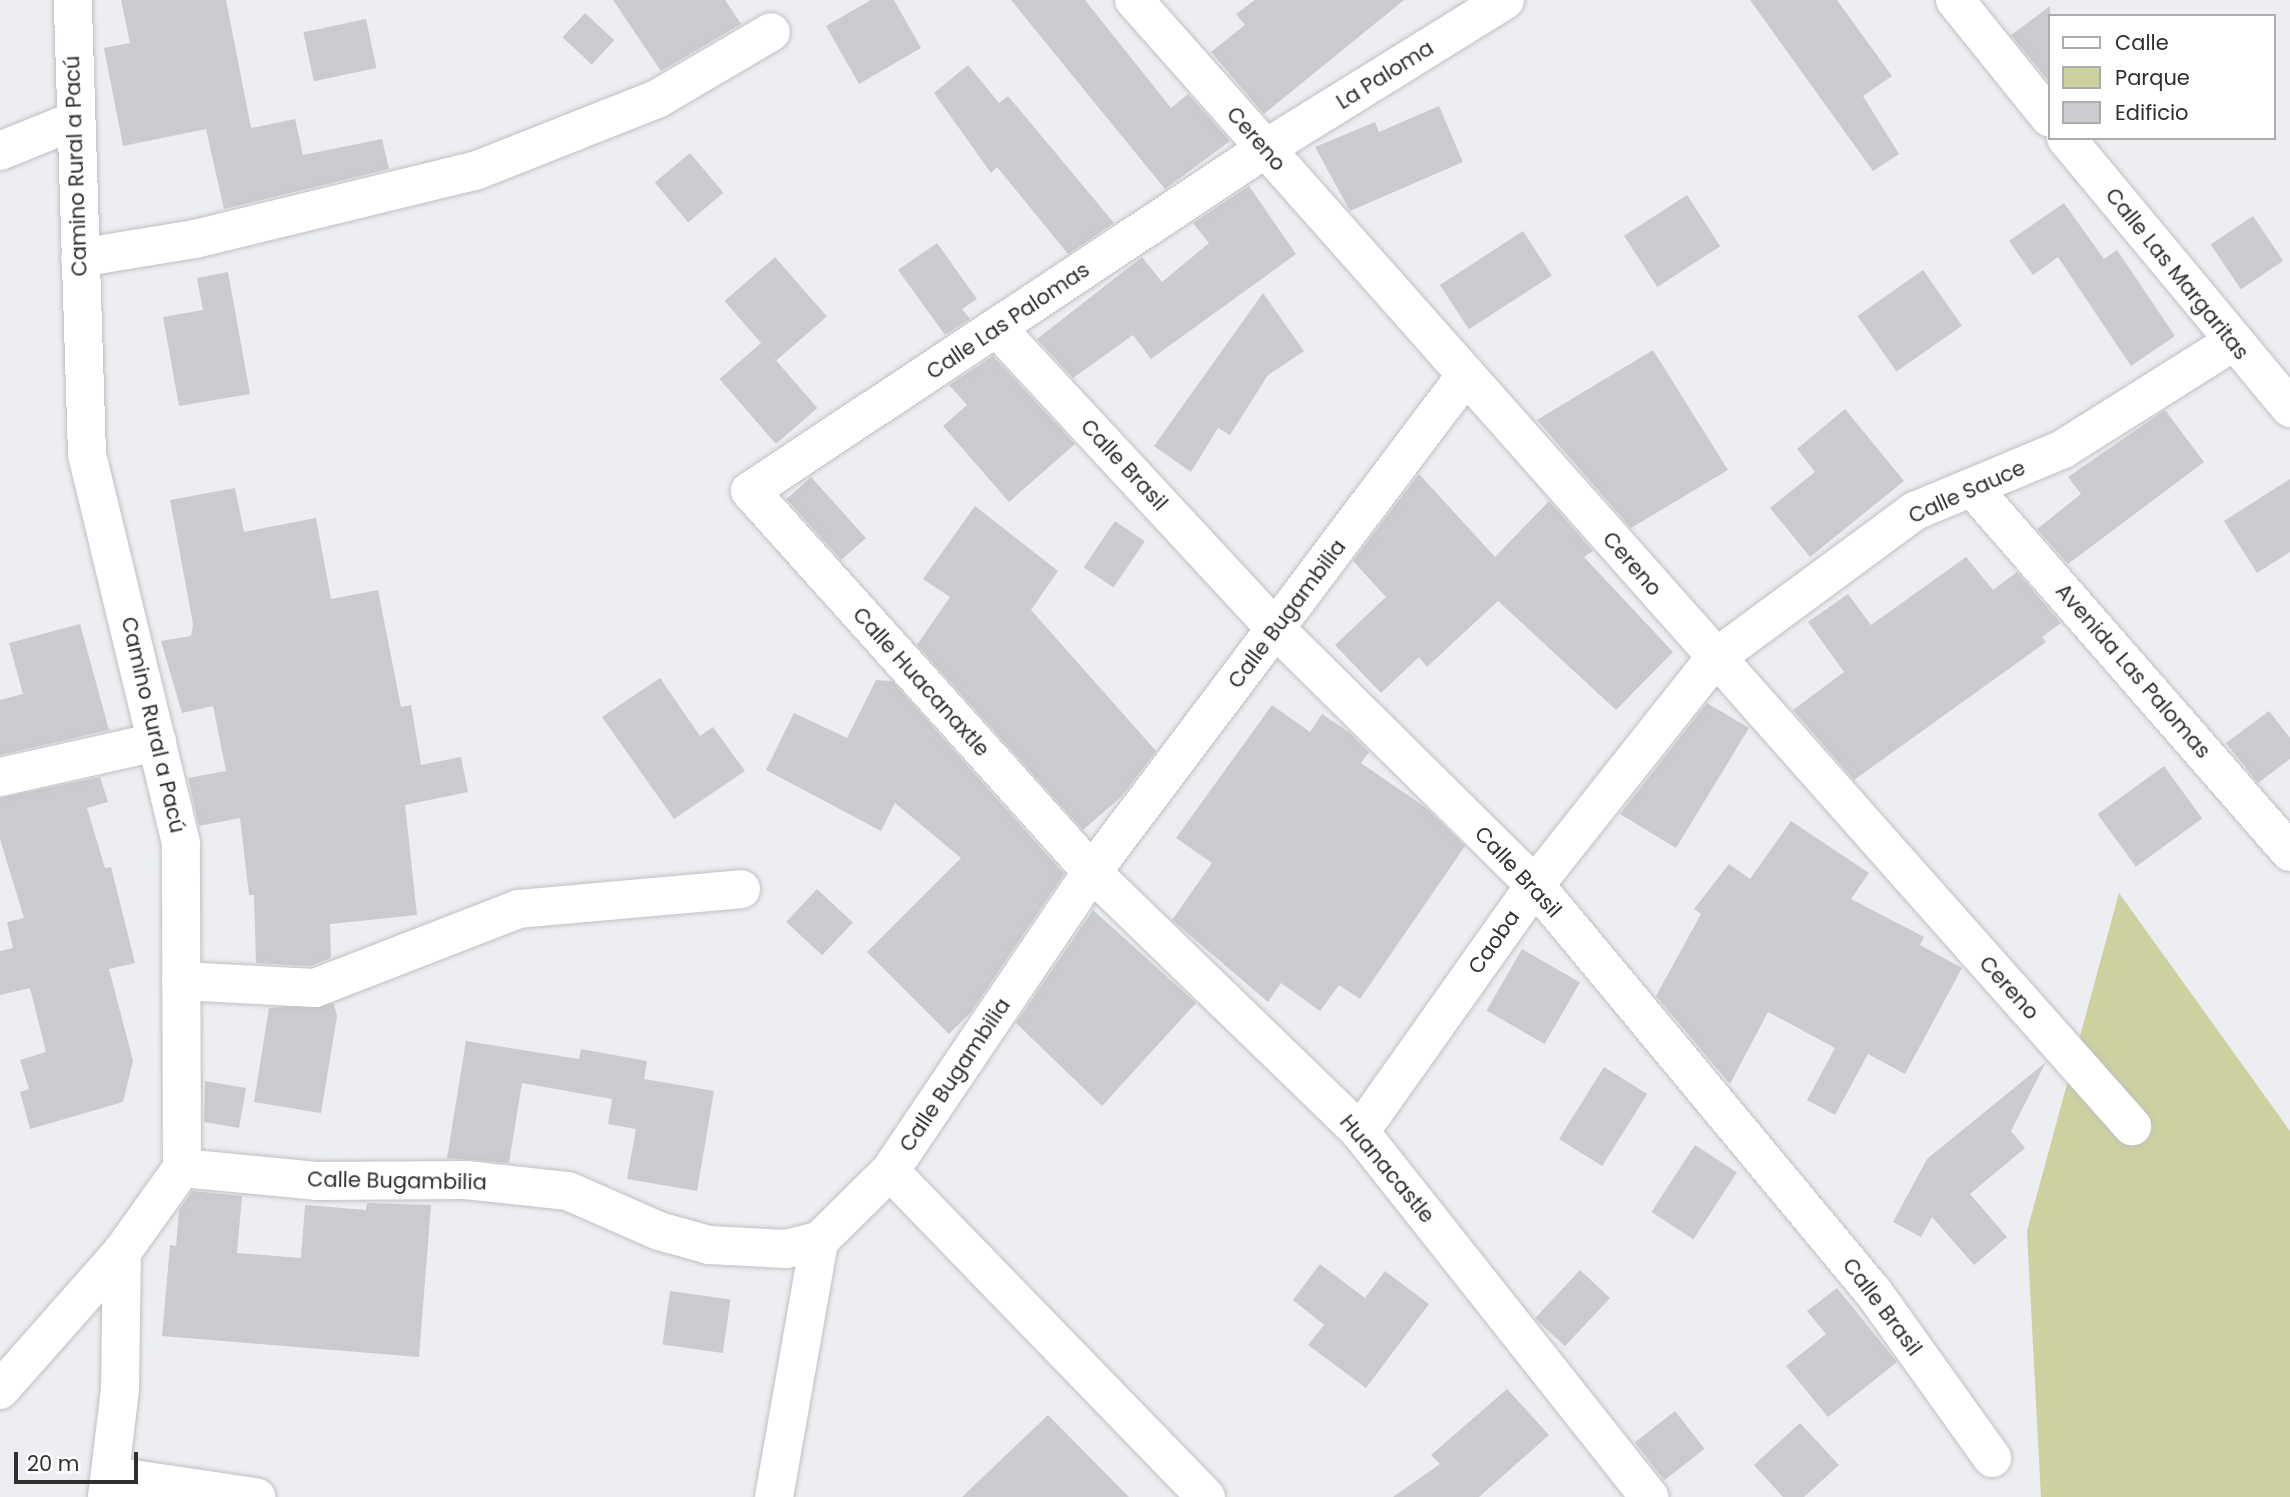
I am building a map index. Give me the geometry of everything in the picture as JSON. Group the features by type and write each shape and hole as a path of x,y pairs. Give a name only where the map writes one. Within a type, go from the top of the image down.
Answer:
{"street":[{"name":"Camino Rural a Pacú","path":"73,0 74,121 88,454 181,843 182,1168"},
{"name":"Cereno","path":"1134,0 1714,659 2132,1126"},
{"name":"La Paloma","path":"1265,149 1505,0"},
{"path":"1955,0 2048,116"},
{"path":"80,258 195,239 475,172 657,99 771,32"},
{"path":"0,151 74,121"},
{"name":"Calle Las Margaritas","path":"2068,140 2231,343 2290,408"},
{"name":"Calle Las Palomas","path":"750,491 1265,149"},
{"name":"Calle Brasil","path":"997,328 1276,629 1535,885 1874,1293 1992,1458"},
{"name":"Calle Sauce","path":"1714,659 1915,511 1975,491 2063,449 2231,343"},
{"name":"Calle Bugambilia","path":"182,1168 316,1181 466,1180 568,1191 659,1231 709,1245 786,1249 819,1241 890,1171 1092,873 1466,375"},
{"name":"Calle Huacanaxtle","path":"750,491 1092,873"},
{"name":"Avenida Las Palomas","path":"1975,491 2290,852"},
{"name":"Caoba","path":"1360,1132 1535,885 1714,659"},
{"path":"0,777 157,742"},
{"name":"Huanacastle","path":"1092,873 1360,1132 1649,1497"},
{"path":"181,981 315,988 519,909 741,889"},
{"path":"0,1390 122,1252 182,1168"},
{"path":"890,1171 1206,1497"},
{"path":"774,1497 819,1241"},
{"path":"122,1252 110,1486 257,1497"}],"green space":[{"path":"2119,893 2290,1131 2290,1497 2041,1497 2027,1231"}],"building":[{"path":"121,0 226,0 251,128 295,119 303,155 382,139 389,169 224,209 206,129 123,146 104,48 130,43"},
{"path":"613,0 725,0 741,24 661,71"},
{"path":"871,0 894,0 921,48 859,84 826,26"},
{"path":"1011,0 1085,0 1171,108 1188,94 1230,141 1165,189"},
{"path":"1255,0 1404,0 1264,114 1211,52 1245,25 1236,14"},
{"path":"1750,0 1837,0 1892,76 1863,96 1899,154 1873,171"},
{"path":"2050,6 2048,81 2011,35"},
{"path":"585,13 614,40 592,64 562,37"},
{"path":"366,19 376,68 314,81 303,32"},
{"path":"968,65 999,103 1008,96 1114,223 1068,254 997,167 991,173 934,93"},
{"path":"1439,106 1463,162 1350,211 1315,147 1375,122 1379,132"},
{"path":"690,153 723,193 688,222 655,183"},
{"path":"1249,186 1296,254 1151,359 1133,335 1073,378 1037,339 1142,257 1162,282 1209,243 1193,223"},
{"path":"1687,195 1720,246 1657,287 1624,236"},
{"path":"2064,203 2104,259 2117,250 2175,336 2131,366 2058,257 2033,275 2009,241"},
{"path":"2253,216 2283,261 2241,289 2211,245"},
{"path":"1523,231 1552,275 1469,329 1440,285"},
{"path":"937,243 977,299 962,309 970,319 945,335 898,270"},
{"path":"775,257 827,317 776,361 724,301"},
{"path":"1923,270 1962,326 1896,372 1857,316"},
{"path":"228,272 250,394 179,406 163,317 203,310 197,278"},
{"path":"1263,293 1304,351 1268,375 1230,435 1218,428 1191,472 1154,446"},
{"path":"761,343 817,408 776,444 719,379"},
{"path":"1653,350 1728,470 1631,528 1537,420"},
{"path":"993,356 1075,444 1009,502 943,426 967,405 949,385"},
{"path":"1845,409 1904,481 1810,557 1770,508 1815,472 1797,449"},
{"path":"2165,410 2204,462 2068,564 2037,529 2081,494 2068,477"},
{"path":"1419,474 1495,557 1549,501 1593,551 1584,557 1673,652 1616,710 1498,601 1427,667 1419,657 1381,693 1335,645 1386,597 1353,561"},
{"path":"811,477 866,538 841,560 786,499"},
{"path":"2290,479 2290,552 2257,573 2224,521"},
{"path":"235,488 244,532 316,518 331,599 378,590 401,707 411,705 421,765 461,757 468,792 405,805 417,915 330,924 331,958 311,966 256,963 254,895 249,895 240,818 199,826 188,778 226,771 213,706 182,713 161,641 191,636 193,624 170,500"},
{"path":"975,506 1058,571 1031,610 1156,751 1121,797 1083,830 917,645 950,597 923,579"},
{"path":"1115,521 1145,541 1114,588 1084,567"},
{"path":"1966,557 1993,590 2017,572 2061,623 2042,637 2046,642 1854,780 1793,710 1844,672 1808,622 1848,594 1871,625"},
{"path":"80,624 109,730 0,755 0,700 23,694 9,643"},
{"path":"660,678 700,736 713,727 745,771 674,819 602,717"},
{"path":"876,680 892,681 1064,874 971,1012 949,1034 867,952 961,858 895,803 881,831 766,770 794,713 847,738"},
{"path":"1707,703 1749,728 1676,848 1620,814"},
{"path":"1272,705 1310,732 1322,714 1350,733 1369,752 1361,763 1425,807 1465,846 1360,999 1339,985 1320,1011 1281,983 1268,1002 1172,920 1212,863 1176,838"},
{"path":"2269,711 2290,738 2290,759 2258,783 2226,743"},
{"path":"2164,766 2202,819 2136,867 2098,814"},
{"path":"100,777 108,802 87,808 105,868 111,867 135,963 109,969 133,1061 123,1102 30,1129 20,1092 29,1089 20,1060 46,1052 30,988 0,995 0,951 13,948 7,922 24,918 0,839 0,798"},
{"path":"1791,821 1869,873 1851,899 1924,937 1920,945 1962,968 1905,1074 1868,1054 1835,1115 1807,1100 1835,1048 1768,1012 1730,1084 1656,996 1701,914 1694,909 1729,864 1750,879"},
{"path":"817,889 853,922 822,955 786,922"},
{"path":"1093,910 1196,1003 1102,1106 1016,1023"},
{"path":"1522,949 1580,982 1545,1044 1486,1010"},
{"path":"334,1004 337,1016 321,1113 254,1102 269,1008"},
{"path":"466,1041 579,1059 581,1049 647,1061 644,1079 714,1091 697,1191 627,1179 636,1129 608,1124 612,1099 522,1083 509,1163 447,1158"},
{"path":"2046,1062 2011,1131 2025,1148 1970,1194 2007,1237 1974,1265 1932,1217 1921,1237 1893,1222 1927,1159"},
{"path":"1604,1067 1647,1094 1602,1166 1559,1139"},
{"path":"205,1081 246,1088 239,1128 204,1122"},
{"path":"1695,1145 1737,1172 1693,1239 1651,1212"},
{"path":"192,1191 242,1196 237,1253 301,1258 305,1205 366,1210 367,1203 431,1205 419,1357 162,1336 170,1245 176,1246 179,1210"},
{"path":"1320,1264 1365,1298 1385,1271 1429,1304 1366,1388 1308,1345 1324,1325 1293,1300"},
{"path":"1580,1270 1610,1298 1565,1346 1535,1318"},
{"path":"1837,1288 1897,1362 1828,1417 1786,1366 1826,1334 1807,1311"},
{"path":"670,1291 730,1299 723,1353 662,1344"},
{"path":"1507,1389 1549,1435 1479,1497 1393,1497 1440,1464 1431,1455"},
{"path":"1675,1411 1705,1449 1664,1480 1635,1442"},
{"path":"1048,1415 1129,1497 962,1497"},
{"path":"1800,1423 1839,1465 1804,1497 1783,1497 1754,1465"}]}
